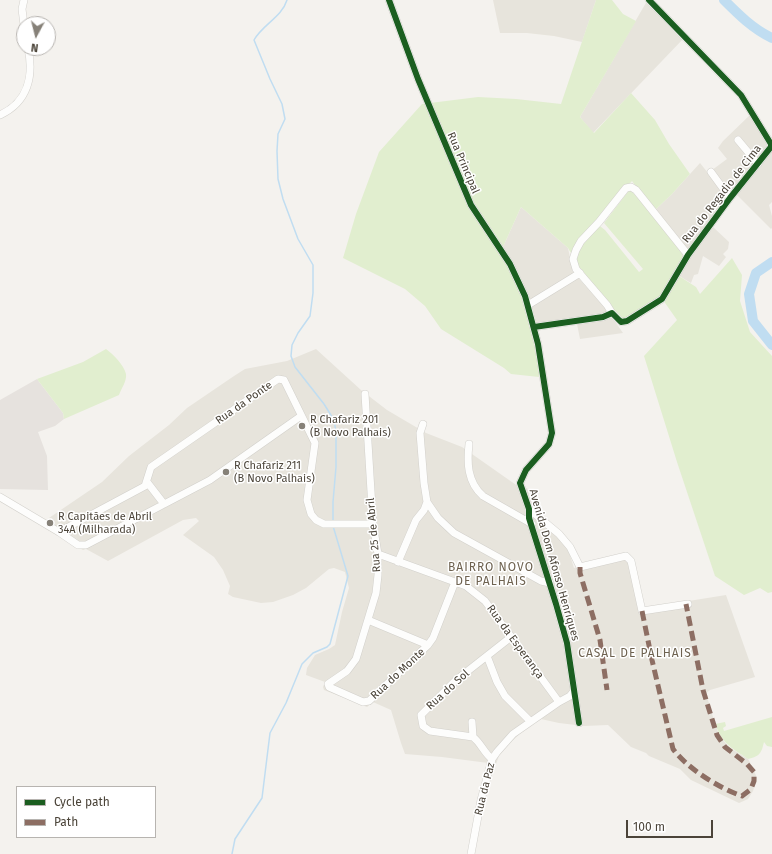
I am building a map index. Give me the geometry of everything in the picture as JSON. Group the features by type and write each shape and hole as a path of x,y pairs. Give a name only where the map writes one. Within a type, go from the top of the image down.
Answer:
{"street":[{"path":"23,16 22,9 24,0"},
{"name":"Rua Principal","path":"389,0 418,79 471,206 510,264 525,296 534,327"},
{"name":"Rua do Regadio de Cima","path":"612,313 621,322 627,322 662,299 688,255 730,198 771,147 771,144 741,95 649,0"},
{"path":"0,115 6,112 19,100 28,87 30,76 30,56"},
{"path":"738,140 758,164"},
{"path":"711,172 730,198"},
{"path":"534,327 603,317 612,313 576,269 573,259 581,241 599,222 626,188 631,187 636,190 688,255"},
{"path":"528,305 580,273"},
{"name":"Avenida Dom Afonso Henriques","path":"534,327 552,433 549,444 526,470 520,483 567,643 579,724"},
{"name":"Rua da Ponte","path":"59,532 140,489 146,482 151,467 278,379 284,380 315,443 307,500 311,514 316,520 329,524 373,524"},
{"name":"Rua 25 de Abril","path":"328,684 347,671 356,659 376,593 378,554 373,524 365,394"},
{"path":"0,497 78,545 86,545 210,480 301,416"},
{"path":"422,424 420,433 427,502 438,518 454,533 541,581 550,583"},
{"path":"469,444 467,458 469,475 477,491 531,524 543,521"},
{"path":"146,482 164,504"},
{"path":"398,562 416,520 427,502"},
{"path":"529,510 560,534 570,547 580,567 626,556 631,561 642,611 688,604"},
{"path":"421,514 438,518"},
{"name":"Rua da Esperança","path":"378,554 466,586 486,601 558,702"},
{"name":"Rua do Monte","path":"328,684 328,687 332,689 366,702 428,645 433,638 455,582"},
{"path":"368,620 428,645"},
{"name":"Rua do Sol","path":"473,736 430,732 423,726 421,715 455,681 511,637"},
{"path":"487,656 497,682 505,696 530,721"},
{"name":"Rua da Paz","path":"471,854 481,800 492,759 513,734 558,702 570,696 574,691"},
{"path":"472,722 473,736 477,739 487,756 492,759"}],"shaded area":[{"path":"493,0 596,0 582,42 554,36 527,33 500,33"},
{"path":"647,1 684,38 593,133 580,117"},
{"path":"750,115 772,143 772,202 769,205 772,216 772,228 771,229 737,195 713,227 729,242 728,249 723,254 726,257 719,266 703,256 698,274 694,275 691,283 679,276 654,211 672,194 700,163 708,173 727,159 718,148 723,141"},
{"path":"521,207 568,248 573,272 607,310 623,333 580,339 577,324 539,330 521,278 503,247"},
{"path":"316,349 361,390 387,410 426,433 462,447 519,487 527,488 532,503 567,546 574,568 625,553 630,554 643,606 645,608 726,595 755,677 710,690 706,693 720,737 730,748 748,759 757,778 753,791 748,799 739,803 691,780 680,769 631,747 608,725 584,726 541,719 521,733 505,747 496,764 405,754 391,710 373,702 367,707 324,690 323,687 325,682 306,675 307,668 315,655 335,645 349,588 345,572 334,568 329,569 306,588 293,595 273,602 261,603 233,597 228,594 230,586 223,570 214,557 183,535 199,521 196,518 183,520 108,561 86,549 83,550 41,526 46,520 102,482 129,456 169,425 187,408 234,376 245,369 287,361"},
{"path":"37,379 63,413 64,419 55,426 38,432 47,456 48,490 0,489 0,400"}],"green space":[{"path":"596,0 612,0 623,14 636,21 580,117 594,133 631,93 655,120 669,144 690,174 654,211 632,181 596,223 605,230 639,272 643,269 604,223 630,189 676,244 683,258 679,276 696,287 700,294 732,258 742,275 740,301 750,332 772,356 772,592 768,593 760,588 744,595 715,576 644,356 677,320 663,300 627,320 619,318 583,274 568,248 521,207 503,247 521,278 539,330 539,377 511,374 504,368 441,329 425,306 405,289 343,258 356,214 379,152 422,104 478,97 516,99 561,104"},
{"path":"106,349 121,363 126,374 125,382 119,395 64,419 63,413 37,379 83,362"},
{"path":"772,717 772,747 767,746 764,742 762,750 759,754 748,759 724,741 715,724 725,722 726,726 723,728 724,731"}],"waterway":[{"path":"287,0 281,11 254,40 282,104 285,119 278,134 277,151 278,179 283,199 298,239 313,265 313,293 310,316 298,333 292,345 291,356 295,367 324,404 334,420 336,432 336,467 333,522"},
{"path":"724,0 752,26 772,38"},
{"path":"772,262 756,273 749,294 753,321 772,345"},
{"path":"232,854 235,839 262,798 270,733 286,703 302,664 313,653 327,647 330,644 348,576 333,526"}],"marked path":[{"path":"580,567 580,573 600,640 607,690"},
{"path":"642,611 673,749 695,771 714,783 742,796 751,789 754,781 754,772 747,764 725,747 717,735 703,690 686,604"}],"cycle path":[{"path":"389,0 418,79 471,205 510,264 525,296 538,344 552,433 549,444 526,470 520,483 529,509 529,518 567,643 579,723"},
{"path":"534,327 603,317 612,313 621,322 627,321 662,299 688,255 730,198 771,147 771,144 741,95 649,0"}],"place":[{"name":"R Chafariz 201 (B Novo Palhais)","path":"302,426"},
{"name":"R Chafariz 211 (B Novo Palhais)","path":"226,472"},
{"name":"R Capitães de Abril 34A (Milharada)","path":"50,523"}],"district":[{"name":"BAIRRO NOVO DE PALHAIS","path":"491,575"},
{"name":"CASAL DE PALHAIS","path":"635,654"}]}
